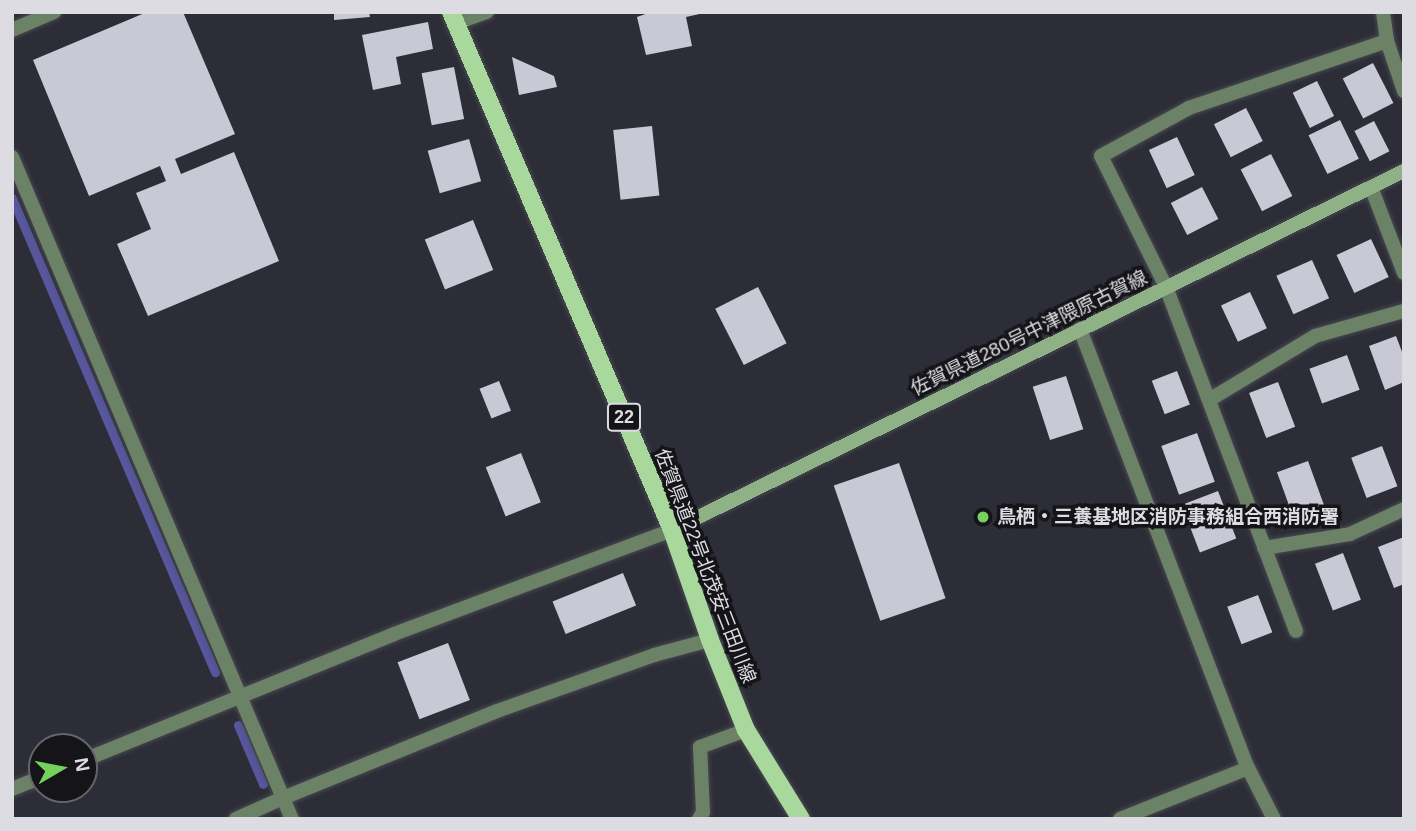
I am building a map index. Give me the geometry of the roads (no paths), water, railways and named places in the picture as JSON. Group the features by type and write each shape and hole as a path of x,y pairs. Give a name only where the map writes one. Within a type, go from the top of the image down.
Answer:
{"main road":[{"name":"佐賀県道22号北茂安三田川線","path":"453,18 672,530 710,640 746,730 801,819"},
{"name":"佐賀県道280号中津隈原古賀線","path":"672,530 1404,172"}],"street":[{"path":"12,30 54,12"},
{"path":"453,18 487,12"},
{"path":"1383,12 1387,41 1404,92"},
{"path":"1296,631 1166,287 1101,156 1189,108 1387,41"},
{"path":"12,157 292,819"},
{"path":"1371,187 1404,273"},
{"path":"1209,400 1315,336 1404,312"},
{"path":"1080,329 1248,768 1274,819"},
{"path":"1264,548 1350,534 1404,509"},
{"path":"98,754 394,634 672,530"},
{"path":"236,819 497,711 654,655 710,640"},
{"path":"699,819 703,812 700,747 746,730"},
{"path":"1120,819 1248,768"}],"waterway":[{"path":"12,198 215,672"},
{"path":"238,725 263,784"}],"place":[{"name":"鳥栖・三養基地区消防事務組合西消防署","path":"983,517"}]}
